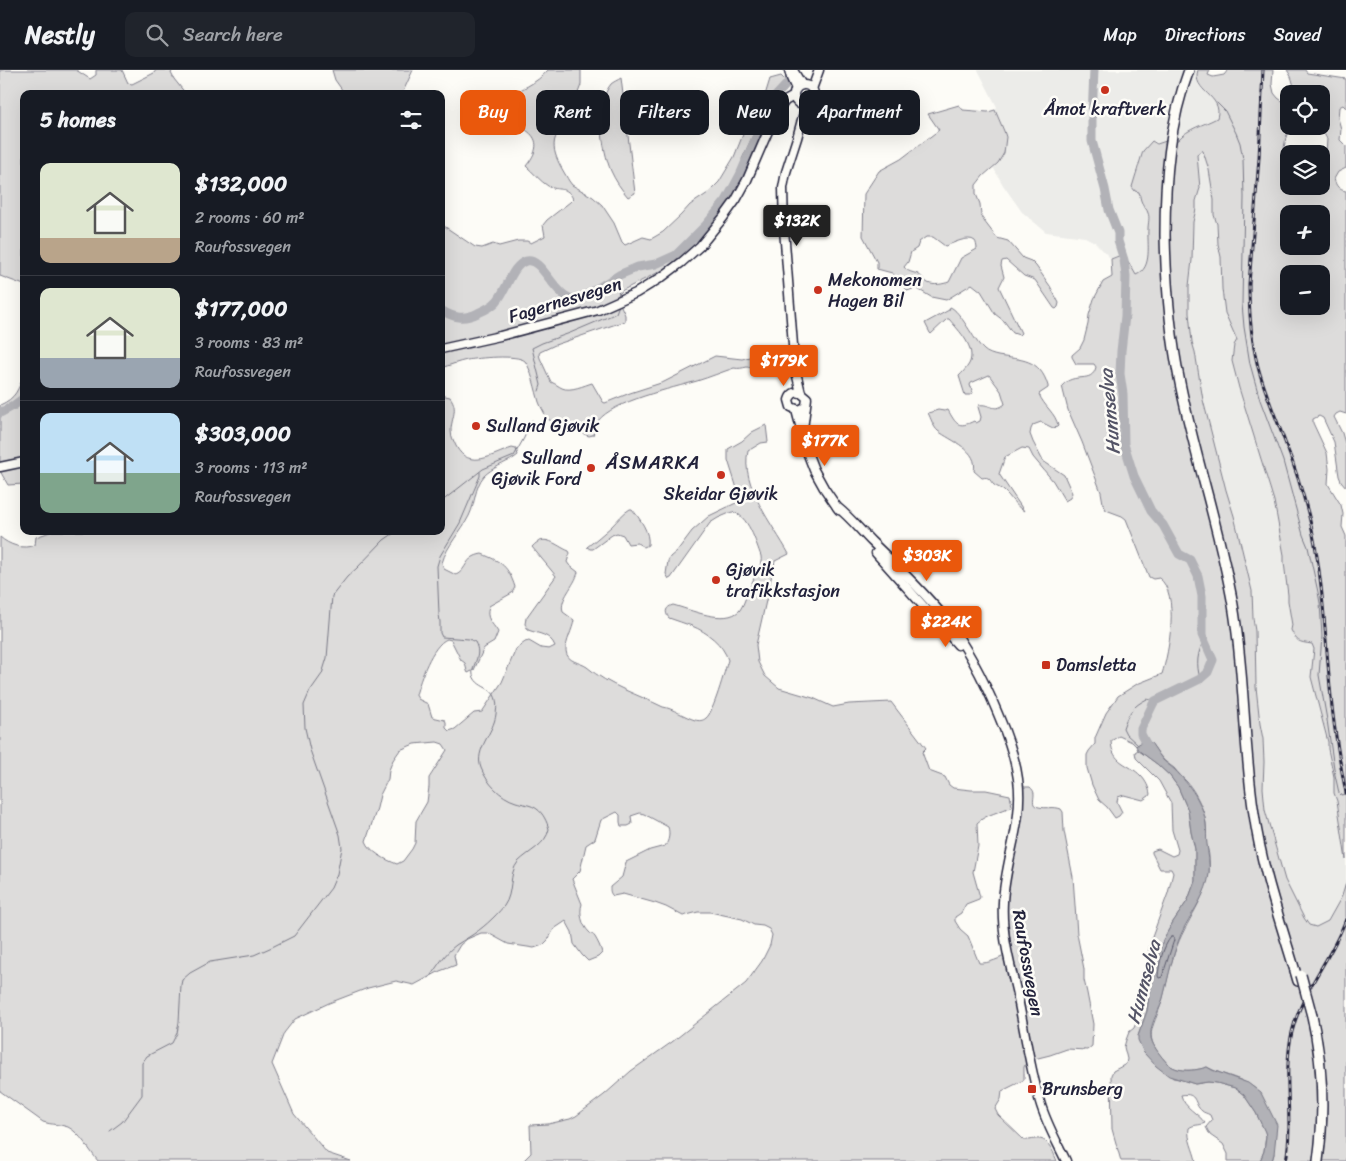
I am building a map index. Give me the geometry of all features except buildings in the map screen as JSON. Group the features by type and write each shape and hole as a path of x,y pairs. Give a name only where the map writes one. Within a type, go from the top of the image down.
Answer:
{"highway":[{"path":"1190,73 1169,153 1165,192 1165,259 1171,331 1182,392 1233,605 1241,669 1250,784 1256,824 1268,881 1299,978 1319,1052 1322,1084 1322,1130 1318,1161"},
{"path":"1310,1018 1318,1090 1317,1131 1313,1161"}],"main road":[{"path":"789,70 791,78 799,91"},
{"path":"793,70 800,90"},
{"name":"Raufossvegen","path":"804,90 818,71"},
{"name":"Fagernesvegen","path":"445,347 500,336 598,310 636,294 662,277 700,246 723,218 747,180 775,115 785,101 799,95"},
{"name":"Raufossvegen","path":"799,128 783,188 784,229 796,372 802,393 807,398 802,431"},
{"name":"Raufossvegen","path":"796,372 789,403 796,410 807,452 824,488 841,513 958,644 982,681 1009,742 1019,786 1019,802 1018,820 1003,894 1003,920 1006,943 1041,1104 1050,1129 1066,1161"},
{"path":"792,395 796,392 802,393"},
{"path":"796,410 801,410 805,407"},
{"path":"0,467 20,463"}],"shaded area":[{"path":"0,70 76,70 90,79 96,75 96,70 122,70 128,83 132,84 154,73 156,70 173,70 171,73 183,90 20,90 20,284 0,276"},
{"path":"332,70 413,70 404,90 342,90 335,80"},
{"path":"548,70 581,70 579,90 536,90 536,135 557,135 554,144 556,157 569,181 602,205 625,245 643,237 651,239 663,232 690,205 708,193 719,182 734,157 743,135 753,135 742,159 745,176 738,190 707,233 671,266 623,290 618,295 617,297 625,315 625,321 540,352 540,358 551,382 565,389 577,388 592,383 605,403 664,382 715,356 742,359 753,356 773,357 788,354 788,359 785,363 779,366 770,365 755,369 747,367 734,368 630,401 606,414 597,423 593,435 589,436 547,419 539,402 529,369 525,361 521,359 506,357 480,358 445,367 445,227 475,247 482,248 493,244 499,246 518,241 531,243 545,236 543,225 573,199 565,190 552,188 545,184 526,166 534,154 536,145 533,137 526,130 526,90 519,90 528,86"},
{"path":"978,70 1198,70 1197,80 1199,86 1214,99 1219,114 1216,119 1206,122 1182,135 1178,140 1159,143 1154,141 1143,151 1136,170 1133,189 1139,191 1142,204 1147,209 1149,215 1148,256 1144,269 1140,273 1134,274 1125,256 1117,256 1111,259 1095,242 1085,237 1046,232 1022,212 993,167 998,163 1000,121 995,110 997,107"},
{"path":"1198,70 1210,70 1208,75 1213,77 1224,75 1228,70 1273,70 1272,84 1274,93 1280,99 1280,135 1287,135 1285,145 1280,145 1280,195 1330,195 1330,145 1327,145 1325,135 1330,135 1330,85 1293,85 1287,70 1305,70 1307,73 1346,79 1346,108 1343,105 1339,107 1338,118 1341,129 1340,140 1346,146 1346,168 1338,172 1334,179 1341,190 1346,191 1346,414 1340,412 1334,417 1346,447 1346,487 1339,476 1334,442 1323,418 1319,416 1313,419 1313,423 1327,453 1328,484 1341,505 1343,514 1342,527 1346,536 1346,860 1337,801 1334,793 1334,777 1328,742 1311,677 1314,649 1312,644 1301,642 1297,639 1291,630 1284,555 1274,501 1232,361 1234,345 1237,340 1225,313 1214,200 1209,170 1201,150 1197,155 1200,188 1193,222 1189,313 1192,342 1203,400 1252,591 1256,687 1263,739 1265,810 1285,880 1309,925 1316,927 1328,921 1342,896 1346,883 1346,1161 1272,1161 1274,1154 1260,1093 1241,1080 1207,1067 1181,1070 1171,1066 1159,1054 1154,1046 1151,1033 1177,946 1199,903 1207,881 1209,853 1206,842 1205,818 1199,801 1190,786 1159,755 1151,743 1136,746 1119,736 1111,741 1114,754 1143,778 1150,794 1143,800 1124,795 1118,797 1117,802 1122,812 1115,818 1099,800 1087,768 1087,755 1095,744 1095,738 1106,713 1118,696 1137,684 1162,674 1170,638 1171,609 1165,586 1159,578 1153,579 1149,577 1126,519 1106,510 1082,442 1068,410 1062,386 1072,379 1091,375 1096,367 1094,364 1076,364 1072,355 1080,348 1084,340 1094,299 1103,282 1112,277 1111,259 1121,255 1125,256 1136,275 1145,267 1148,255 1149,215 1141,202 1139,192 1135,191 1132,187 1143,151 1152,141 1157,144 1169,140 1178,140 1191,130 1217,118 1218,110 1216,104 1199,84"},
{"path":"781,76 785,82 778,90 767,90 770,79"},
{"path":"621,78 622,90 620,90 620,135 628,135 635,193 628,197 611,171 603,139 603,135 610,135 610,90 607,90 611,84"},
{"path":"959,105 963,110 988,112 995,110 1004,131 1006,137 1004,153 998,163 976,185 981,215 997,238 1008,241 1023,258 1031,261 1036,266 1059,303 1056,309 1054,308 1035,280 1024,276 1006,260 1002,261 1001,266 1004,277 999,287 1021,333 1019,335 1013,333 1004,321 995,314 981,291 972,284 946,300 931,297 916,288 907,291 901,281 892,273 877,269 877,262 863,236 864,194 879,171 901,159 939,130 928,114","holes":["926,237 933,237 945,246 964,239 972,239 976,242 977,249 961,258 949,282 930,284 919,275 904,267 908,262 911,252 917,248 919,242"]},
{"path":"1203,150 1209,170 1214,200 1225,313 1237,340 1234,346 1232,361 1274,501 1284,555 1291,630 1312,644 1314,649 1311,677 1328,742 1334,777 1334,793 1337,801 1346,860 1346,884 1342,897 1328,921 1316,927 1309,925 1304,918 1285,880 1265,810 1263,739 1256,687 1252,591 1203,400 1192,342 1189,287 1193,222 1200,188 1197,155"},
{"path":"950,307 958,314 985,351 996,356 1029,362 1040,370 1048,388 1039,394 1055,417 1058,426 1053,428 1041,422 1033,425 1030,434 1043,461 1064,475 1072,493 1070,498 1065,501 1053,481 1033,457 1029,449 1022,448 1005,457 999,474 1024,511 1003,490 994,485 989,479 982,478 974,471 972,457 968,452 935,427 928,413 948,410 958,424 964,425 980,421 979,405 998,408 1005,404 1001,391 989,375 971,383 973,393 965,395 959,376 968,366 971,358 971,352 966,340 949,319 931,334 925,323 949,310"},
{"path":"20,385 20,484 8,485 0,471 0,405 16,393"},
{"path":"445,396 450,397 454,406 451,433 461,454 468,458 482,459 512,448 516,449 518,455 487,473 478,485 469,516 444,556 442,563 444,569 456,575 463,570 469,560 482,554 495,560 507,569 515,587 512,593 489,606 488,614 491,623 498,632 494,642 484,648 474,670 468,673 465,663 461,660 451,640 447,639 436,648 427,664 416,695 418,699 428,704 432,717 445,720 446,728 449,731 455,729 474,713 482,712 502,682 516,649 529,641 541,648 549,649 555,646 547,637 528,630 525,624 526,618 556,576 532,547 546,540 569,551 567,562 578,572 562,607 563,612 574,620 566,647 567,655 604,679 624,689 691,719 702,720 709,715 712,709 728,660 726,654 714,639 692,626 669,618 666,610 673,605 717,617 734,615 740,610 760,567 761,556 747,523 738,514 732,512 710,523 669,579 666,574 668,561 692,531 709,516 738,502 740,498 728,460 728,449 742,441 752,432 766,425 768,442 761,443 748,451 749,477 753,491 767,518 789,554 775,561 756,645 758,662 765,676 779,688 813,698 833,707 849,704 891,702 926,748 922,752 929,771 945,777 953,788 986,790 1010,795 1012,806 989,815 977,823 978,846 973,872 980,897 966,904 961,913 955,917 955,921 960,929 968,936 979,963 999,959 1010,953 1011,949 1006,900 1012,859 1019,835 1022,788 1030,787 1032,789 1034,793 1033,800 1036,806 1058,808 1063,812 1064,831 1073,877 1077,934 1093,1024 1092,1046 1087,1050 1067,1049 1026,1063 1024,1067 1024,1080 1002,1091 1001,1099 995,1109 998,1115 1024,1140 1038,1139 1046,1142 1057,1161 523,1161 531,1153 530,1125 548,1124 570,1119 604,1095 631,1071 672,1042 746,983 762,961 770,945 772,935 769,929 742,919 710,912 698,912 683,916 655,903 623,894 613,896 610,892 610,887 622,877 626,862 650,850 665,846 669,832 668,827 640,813 631,816 632,824 621,826 620,815 617,812 601,820 595,839 586,845 580,871 572,879 582,904 581,915 583,922 595,937 601,949 602,953 598,957 588,961 582,955 574,944 572,932 566,921 554,929 543,945 534,948 508,944 488,933 481,933 467,939 460,945 454,955 456,965 414,985 396,981 368,988 329,1003 295,1019 284,1033 272,1064 294,1114 327,1153 351,1161 98,1161 80,1137 68,1127 43,1122 0,1091 0,537 12,544 26,547 35,545 36,537 42,535 445,535","holes":["437,742 443,744 447,750 429,778 427,802 416,821 415,843 412,849 403,861 397,864 379,855 366,841 393,760 400,750 414,744"]},
{"path":"632,509 644,526 648,545 644,547 637,543 628,544 623,535 617,533 593,549 587,547 612,526"},
{"path":"1138,750 1170,776 1178,787 1188,810 1195,849 1195,881 1188,900 1163,940 1153,969 1147,1011 1138,1036 1144,1053 1173,1078 1195,1084 1217,1083 1235,1088 1244,1095 1265,1131 1264,1151 1260,1161 1228,1161 1228,1154 1223,1144 1210,1135 1206,1127 1212,1120 1210,1115 1199,1108 1193,1097 1181,1095 1188,1107 1205,1123 1189,1128 1190,1140 1196,1161 1121,1161 1112,1129 1111,1075 1113,1071 1126,1064 1127,1059 1124,1047 1129,1032 1134,1028 1139,1015 1140,1002 1147,987 1149,948 1173,873 1171,869 1160,869 1152,851 1158,849 1172,856 1177,854 1178,850 1172,830 1171,803 1159,781 1136,758 1135,752"}],"water":[{"path":"1147,739 1163,760 1185,782 1199,802 1205,817 1209,866 1206,887 1177,944 1162,1002 1153,1024 1151,1038 1153,1045 1171,1066 1181,1070 1207,1067 1248,1083 1261,1093 1277,1125 1272,1161 1260,1161 1264,1151 1266,1136 1256,1113 1244,1095 1235,1088 1217,1083 1195,1084 1169,1076 1144,1053 1138,1040 1147,1011 1153,969 1163,940 1188,900 1195,881 1195,849 1188,810 1178,787 1170,776 1138,750 1136,746"}],"waterway":[{"name":"Hunnselva","path":"1094,70 1092,141 1109,210 1118,233 1126,276 1120,374 1123,394 1124,444 1134,476 1151,511 1163,525 1179,554 1190,560 1198,576 1202,596 1202,635 1213,660 1208,672 1200,679 1155,701 1141,729 1141,734 1149,749"},
{"path":"445,312 464,317 488,308 501,296 517,267 526,261 532,261 539,266 557,288 571,299 580,299 619,275 638,267 656,264 676,255 706,225 726,201 740,175 772,100 787,84 794,71"},
{"path":"1217,103 1225,111 1236,133 1243,159 1242,304 1250,364 1260,400 1283,461 1308,547 1320,603 1322,636 1319,675 1339,793 1341,795 1346,794"},
{"path":"617,276 619,296"},
{"path":"539,391 541,385 532,348 610,316 616,313 619,305"},
{"path":"0,413 20,401"},
{"path":"445,499 483,469 514,456 532,420"},
{"path":"429,978 452,948 483,927 504,906 509,895 515,867 522,858 541,844 549,829 539,811 533,806 505,797 490,784 484,774 481,768 480,754 496,714 497,704 495,697 488,689 479,684 473,675 478,652 475,642 469,639 442,637 440,633 437,566 440,556 460,523 480,472"},
{"path":"110,1131 122,1122 142,1095 142,1063 147,1056 172,1043 177,1033 182,980 190,973 210,962 254,955 294,936 331,888 337,874 342,848 340,835 310,750 305,728 304,705 310,691 322,674 327,658 332,596 347,577 391,535"},
{"path":"1200,679 1198,659 1204,639"},
{"name":"Hunnselva","path":"1138,745 1126,734 1123,728 1129,714 1138,704 1147,699 1155,701"}],"railway":[{"path":"1263,70 1259,158 1249,284 1251,326 1261,377 1297,474 1312,529 1321,588 1333,714 1346,793"},
{"path":"1286,1161 1289,1129 1288,1064 1292,1032 1303,1002 1346,919"}],"place":[{"name":"Åmot kraftverk","path":"1105,90"},
{"name":"Mekonomen Hagen Bil","path":"818,290"},
{"name":"Sulland Gjøvik","path":"476,426"},
{"name":"Sulland Gjøvik Ford","path":"591,468"},
{"name":"Skeidar Gjøvik","path":"721,475"},
{"name":"Gjøvik trafikkstasjon","path":"716,580"},
{"name":"Damsletta","path":"1046,665"},
{"name":"Brunsberg","path":"1032,1089"}],"district":[{"name":"ÅSMARKA","path":"653,462"}]}
